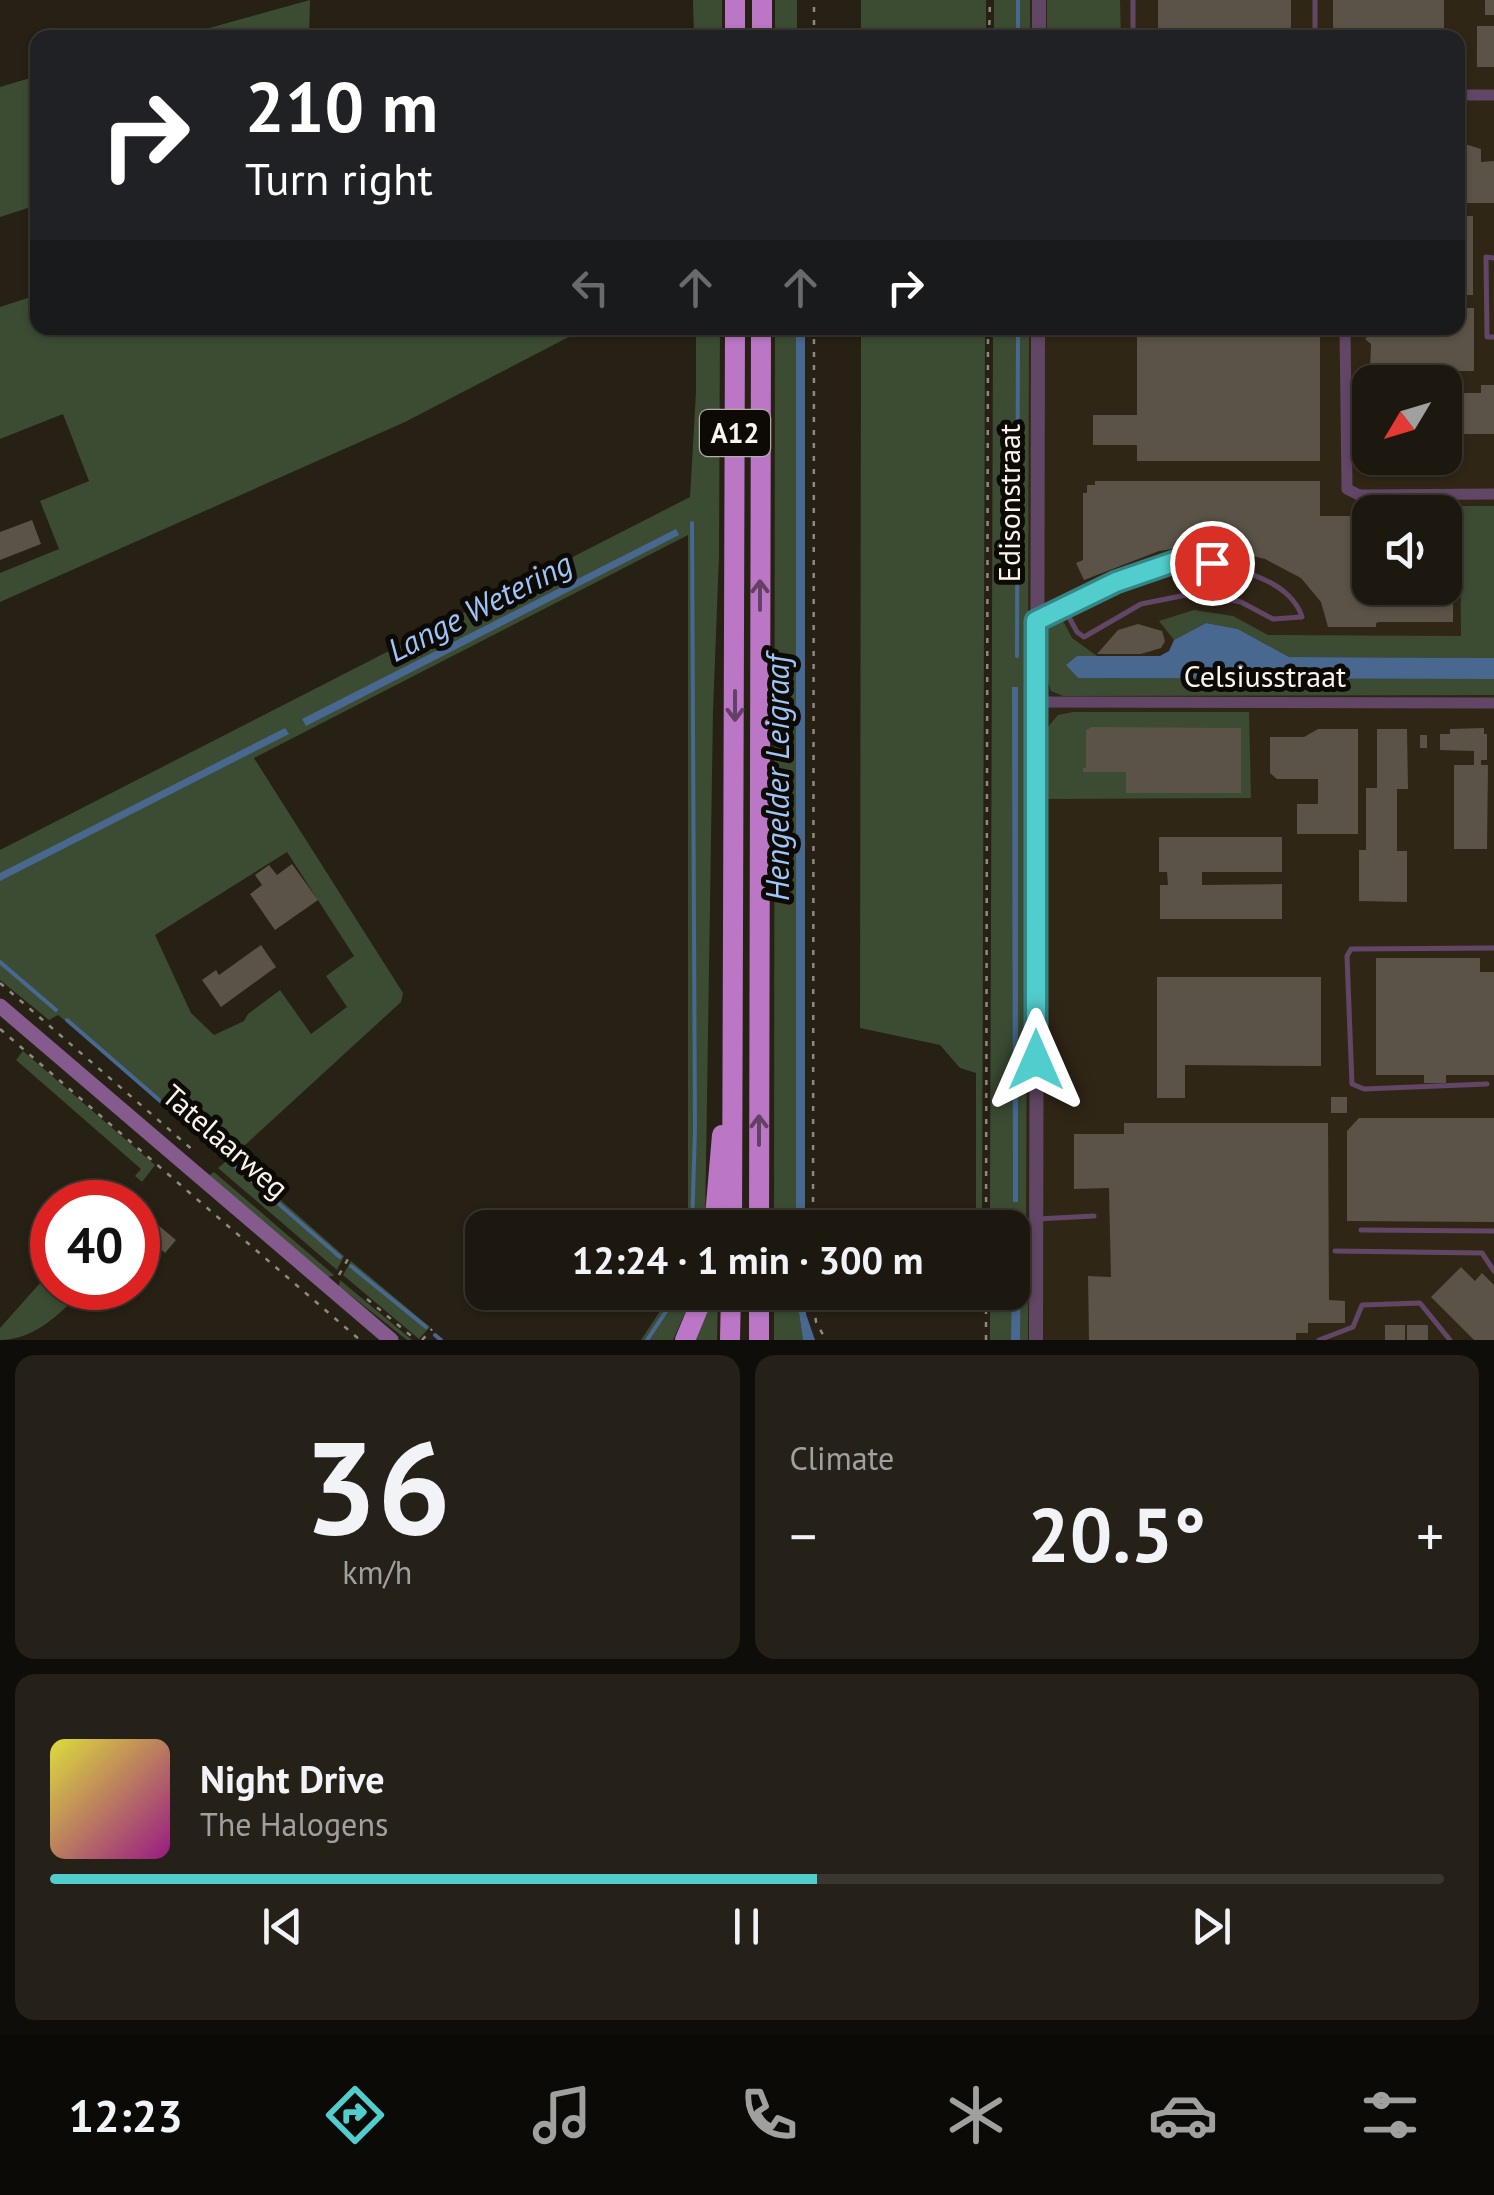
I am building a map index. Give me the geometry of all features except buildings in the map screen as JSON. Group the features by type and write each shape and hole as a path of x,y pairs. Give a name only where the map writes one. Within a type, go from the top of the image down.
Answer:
{"highway":[{"path":"734,0 734,30"},
{"path":"762,0 762,30"},
{"name":"A12","path":"732,1210 735,335"},
{"name":"A12","path":"759,1210 761,335"},
{"name":"A12","path":"715,1210 735,1039"},
{"path":"685,1340 698,1310"},
{"path":"730,1340 731,1310"},
{"path":"759,1310 759,1340"}],"main road":[{"name":"Tatelaarweg","path":"0,1006 391,1340"}],"street":[{"path":"1039,0 1039,30"},
{"path":"1465,95 1494,95"},
{"name":"Edisonstraat","path":"1036,1340 1038,335"},
{"path":"1344,335 1347,489 1359,495 1494,494"},
{"name":"Celsiusstraat","path":"1036,702 1494,703"}],"lane":[{"path":"1132,0 1132,30"},
{"path":"1314,30 1315,0"},
{"path":"1494,258 1486,258 1488,337 1494,337"},
{"path":"1036,621 1116,582 1174,562 1212,563 1247,571 1279,586 1300,609 1302,617 1273,619 1241,602 1196,593 1141,604 1084,637 1076,632 1064,608"},
{"path":"1486,1084 1364,1088 1352,1084 1347,956 1351,949 1494,948"},
{"path":"1036,1220 1094,1216"},
{"path":"1362,1230 1494,1231"},
{"path":"1335,1250 1482,1253 1494,1271"},
{"path":"1320,1340 1353,1326 1362,1305 1420,1303 1450,1340"}],"path":[{"path":"814,0 814,30"},
{"path":"990,0 990,30"},
{"path":"814,335 814,1210"},
{"name":"Edisonstraat","path":"986,1210 988,335"},
{"name":"Tatelaarweg","path":"0,983 202,1158"},
{"name":"Tatelaarweg","path":"0,1029 360,1340"},
{"path":"1030,1220 1036,1220"},
{"path":"330,1289 348,1259"},
{"path":"364,1297 419,1340 432,1328"},
{"path":"815,1310 816,1322 826,1340"},
{"path":"986,1310 986,1340"}],"shaded area":[{"path":"1018,0 1494,0 1494,1340 1015,1340 1015,1310 1030,1310 1030,1210 1015,1210 1018,335 1465,335 1465,30 1018,30"}],"green space":[{"path":"310,0 309,30 202,30"},
{"path":"693,0 722,0 722,30 694,30"},
{"path":"775,0 797,0 797,30 775,30"},
{"path":"861,0 986,0 986,30 861,30"},
{"path":"994,0 1030,0 1030,30 994,30"},
{"path":"1047,0 1120,0 1121,30 1047,30"},
{"path":"30,78 30,207 0,217 0,87"},
{"path":"30,297 30,335 573,335 405,422 0,602 0,573 59,549 40,501 89,481 63,414 0,439 0,307"},
{"path":"696,335 720,335 705,1210 688,1210 688,535 254,758 403,993 401,1002 232,1157 344,1256 337,1270 218,1168 231,1157 58,1015 49,1020 0,980 0,850 690,497","holes":["287,852 354,956 326,976 347,1007 311,1034 280,990 244,1021 214,1035 191,1013 155,935"]},
{"path":"775,335 796,335 796,1210 774,1210"},
{"path":"861,335 985,335 982,1210 976,1210 976,1073 960,1068 940,1045 860,1028"},
{"path":"993,335 1029,335 1026,1210 990,1210"},
{"path":"1462,506 1494,506 1494,658 1289,657 1238,629 1206,623 1174,640 1159,621 1194,610 1233,616 1268,635 1461,636"},
{"path":"1063,621 1072,638 1097,656 1077,656 1067,665 1078,678 1494,679 1494,695 1063,696 1051,691 1046,675 1047,628"},
{"path":"1249,712 1251,798 1043,799 1043,733 1058,715"},
{"path":"23,1051 155,1165 144,1180 135,1176 141,1169 16,1060"},
{"path":"214,1172 334,1275 327,1277 208,1176"},
{"path":"351,1261 430,1327 419,1339 343,1275"},
{"path":"340,1280 412,1340 339,1286"},
{"path":"30,1294 30,1310 62,1310 22,1336 0,1340 0,1328"},
{"path":"661,1310 686,1310 673,1340 641,1340"},
{"path":"703,1310 718,1310 717,1340 690,1340"},
{"path":"774,1310 799,1310 803,1340 774,1340"},
{"path":"990,1310 1028,1310 1028,1340 990,1340"}],"water":[{"path":"796,335 805,335 805,1210 796,1210"},
{"path":"676,529 679,535 306,726 302,719"},
{"path":"1206,623 1238,629 1289,657 1494,658 1494,679 1078,678 1066,665 1077,656 1160,656 1169,651 1174,640"},
{"path":"1012,687 1018,687 1018,1202 1013,1202"},
{"path":"285,728 289,734 0,881 0,873"},
{"path":"799,1310 806,1310 815,1340 803,1340"},
{"path":"1012,1310 1020,1310 1020,1340 1011,1340"}],"waterway":[{"path":"1018,0 1018,30"},
{"path":"1017,656 1018,335"},
{"path":"692,523 693,1210"},
{"path":"0,962 56,1010"},
{"path":"67,1020 340,1257"},
{"path":"351,1266 426,1327"},
{"path":"647,1340 667,1310"},
{"path":"435,1335 441,1340"}],"route":[{"path":"1036,1060 1036,621 1116,582 1174,562 1212,563"}],"water label":[{"name":"Lange Wetering","path":"480,607"},
{"name":"Hengelder Leigraaf","path":"778,778"}]}
